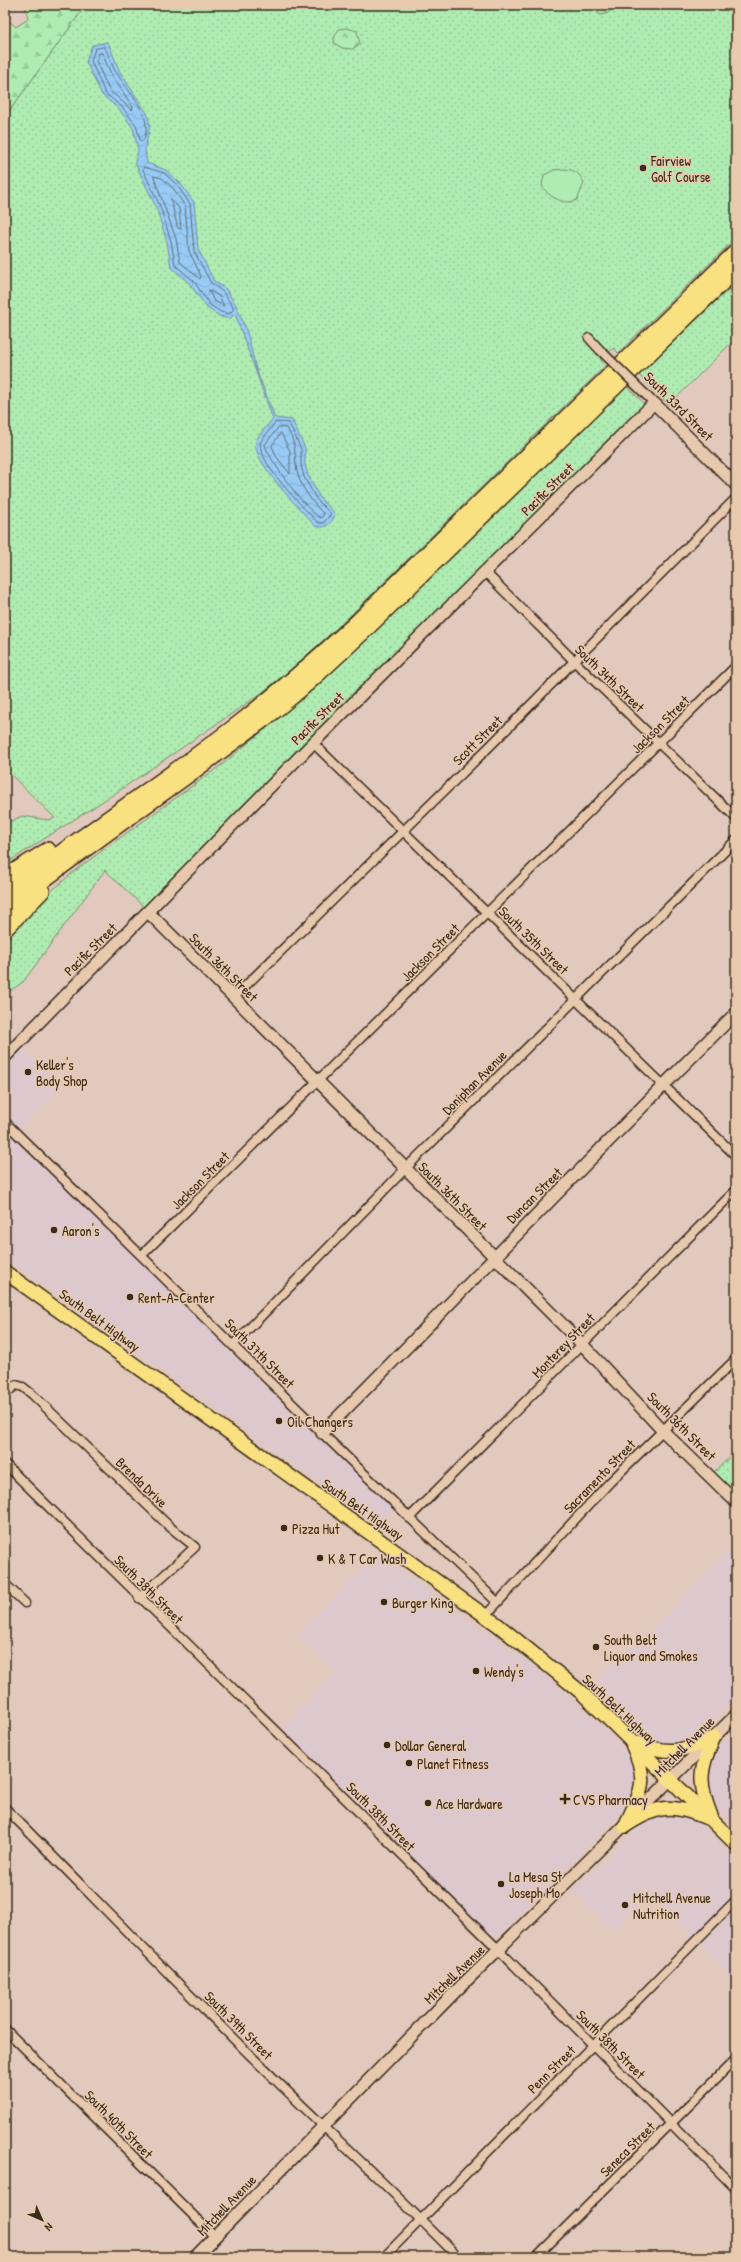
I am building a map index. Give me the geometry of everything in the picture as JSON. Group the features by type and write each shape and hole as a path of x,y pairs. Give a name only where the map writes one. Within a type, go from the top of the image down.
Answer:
{"highway":[{"path":"5,895 133,799 241,722 314,662 736,252"},
{"path":"5,910 105,834 252,728 311,680 736,269"},
{"path":"5,877 95,818 133,799"},
{"path":"5,929 30,903 105,834"}],"main road":[{"name":"South Belt Highway","path":"5,1272 486,1615 582,1693 736,1844"},
{"path":"629,1738 654,1749 666,1752 679,1751 714,1737"},
{"path":"713,1821 701,1787 701,1776 702,1764 714,1737"},
{"path":"625,1826 640,1796 643,1781 642,1768 629,1738"},
{"path":"625,1826 643,1814 665,1807 688,1810 713,1821"}],"street":[{"name":"South 33rd Street","path":"589,338 736,484"},
{"name":"Pacific Street","path":"5,1056 313,743 654,403"},
{"name":"Scott Street","path":"233,998 574,661 736,498"},
{"name":"South 34th Street","path":"485,572 574,661 736,818"},
{"name":"Jackson Street","path":"142,1255 319,1082 736,666"},
{"name":"South 35th Street","path":"313,743 577,999 736,1156"},
{"name":"Doniphan Avenue","path":"232,1345 405,1169 736,840"},
{"name":"South 36th Street","path":"148,912 581,1343 663,1430 736,1502"},
{"name":"Duncan Street","path":"322,1433 428,1327 494,1257 664,1084 736,1013"},
{"name":"South 37th Street","path":"5,1122 409,1518 498,1602"},
{"name":"Monterey Street","path":"409,1518 538,1390 581,1343 736,1190"},
{"name":"Sacramento Street","path":"486,1615 610,1482 736,1359"},
{"name":"Brenda Drive","path":"5,1394 16,1385 23,1387 170,1527 195,1547 140,1598"},
{"name":"South 38th Street","path":"5,1464 499,1950 736,2188"},
{"path":"5,1584 25,1603"},
{"name":"Mitchell Avenue","path":"195,2257 453,1994 672,1780 736,1715"},
{"name":"South 39th Street","path":"5,1808 104,1906 215,2020 421,2219 458,2257"},
{"name":"Penn Street","path":"384,2257 736,1900"},
{"name":"South 40th Street","path":"5,2029 215,2237"},
{"name":"Seneca Street","path":"536,2257 736,2059"}],"shaded area":[{"path":"21,1047 62,1086 19,1130 5,1116 5,1064"},
{"path":"5,1130 394,1510 378,1525 5,1257"},
{"path":"736,1543 736,1697 695,1738 677,1746 657,1744 639,1731 594,1687 599,1678 620,1656 651,1630"},
{"path":"377,1554 537,1669 573,1699 627,1753 632,1760 638,1779 633,1797 628,1805 499,1935 490,1935 280,1729 336,1673 297,1635"},
{"path":"728,1738 736,1745 736,1810 728,1818 710,1800 704,1772 716,1749"},
{"path":"664,1811 693,1818 736,1860 736,1895 694,1938 650,1895 614,1930 573,1891 644,1822"},
{"path":"736,1908 736,1980 700,1944"}],"green space":[{"path":"25,5 86,5 5,117 5,18 16,27 28,19"},
{"name":"Fairview Golf Course","path":"86,5 736,5 736,238 618,353 614,348 600,359 605,366 350,616 287,673 256,697 117,792 5,864 5,824 22,816 49,820 55,818 5,769 5,117"},
{"path":"595,5 611,5 611,10 608,13 601,15 598,13"},
{"path":"347,28 357,31 360,44 352,49 342,48 334,43 334,38 339,29"},
{"path":"564,169 577,173 584,183 577,200 572,202 562,201 553,197 542,186 544,175 554,170"},
{"path":"736,282 736,345 732,342 669,405 639,375"},
{"path":"626,385 644,404 643,408 145,908 105,870 23,982 5,994 5,938 41,900 77,869 224,763 315,688"},
{"path":"736,1451 736,1497 712,1474"}],"water":[{"path":"108,42 120,72 147,113 150,125 145,149 147,163 166,170 180,183 194,202 198,249 214,281 226,289 236,305 247,332 256,369 275,418 292,420 305,448 305,465 308,475 320,498 335,514 328,525 322,527 315,526 289,498 269,473 256,450 257,438 273,419 235,314 229,319 219,316 207,308 189,283 171,267 167,242 156,207 135,163 138,150 133,128 119,109 102,95 86,62 92,45"}],"place":[{"name":"Fairview Golf Course","path":"643,168"},
{"name":"Keller's Body Shop","path":"28,1072"},
{"name":"Aaron's","path":"54,1230"},
{"name":"Rent-A-Center","path":"130,1297"},
{"name":"Oil Changers","path":"279,1421"},
{"name":"Pizza Hut","path":"284,1528"},
{"name":"K & T Car Wash","path":"320,1558"},
{"name":"Burger King","path":"384,1602"},
{"name":"South Belt Liquor and Smokes","path":"596,1647"},
{"name":"Wendy's","path":"476,1671"},
{"name":"Dollar General","path":"387,1745"},
{"name":"Planet Fitness","path":"409,1763"},
{"name":"CVS Pharmacy","path":"565,1799"},
{"name":"Ace Hardware","path":"428,1803"},
{"name":"La Mesa St Joseph Mo","path":"501,1884"},
{"name":"Mitchell Avenue Nutrition","path":"625,1905"}]}
